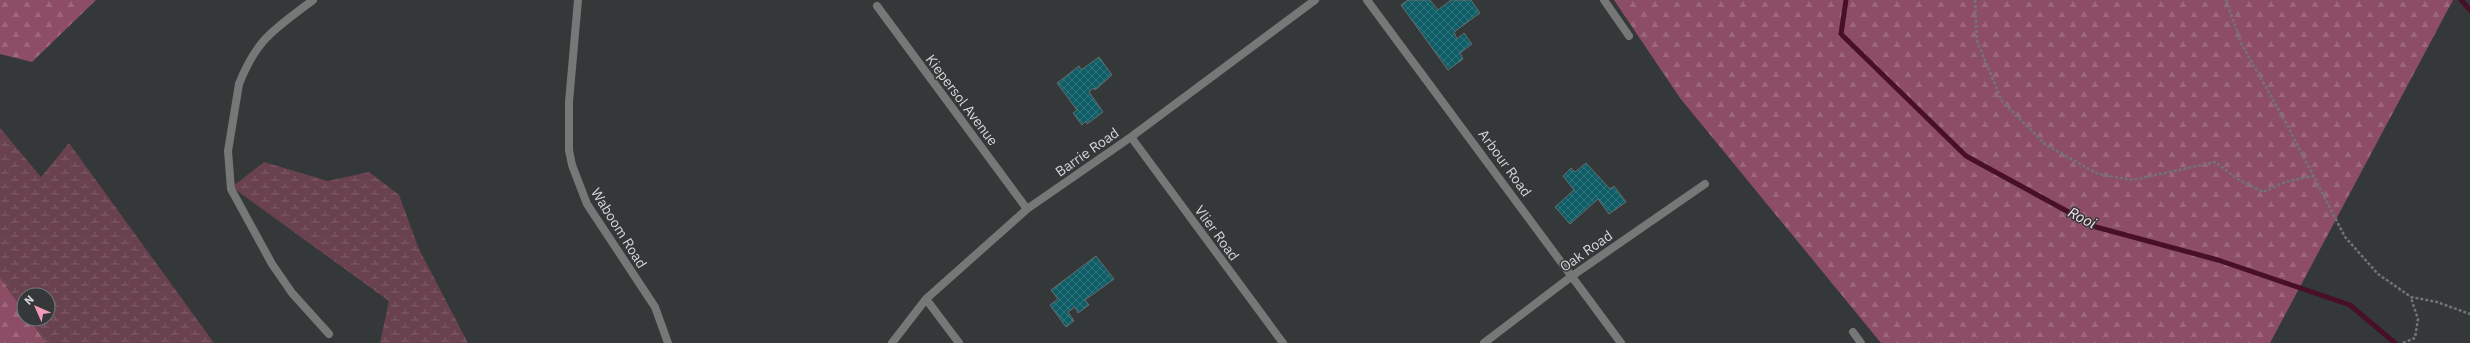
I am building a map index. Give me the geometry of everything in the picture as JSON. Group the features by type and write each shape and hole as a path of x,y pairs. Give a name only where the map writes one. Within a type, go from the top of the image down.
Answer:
{"street":[{"path":"313,0 264,38 254,51 239,84 228,151 231,189 276,270 292,293 329,334"},
{"name":"Waboom Road","path":"578,0 569,102 569,150 572,165 587,204 655,307 668,343"},
{"name":"Barrie Road","path":"892,343 926,299 1028,209 1131,137 1315,0"},
{"name":"Arbour Road","path":"1367,0 1621,343"},
{"path":"1604,0 1629,36"},
{"name":"Kiepersol Avenue","path":"877,6 1028,209"},
{"name":"Vlier Road","path":"1131,137 1283,343"},
{"name":"Oak Road","path":"1484,343 1572,276 1704,184"},
{"path":"926,299 959,343"},
{"path":"1853,332 1861,343"}],"path":[{"path":"1975,0 1977,41 2002,101 2046,145 2098,174 2133,180 2215,162 2236,178 2263,192 2285,182 2314,176"},
{"path":"2226,0 2241,43 2314,176 2345,237 2378,274 2411,297 2437,302 2470,314"},
{"path":"2403,343 2415,338 2418,319 2411,297"}],"green space":[{"path":"0,0 96,0 32,62 0,54"},
{"path":"1614,0 2453,0 2270,343 1881,343 1680,98"},
{"path":"0,128 41,177 69,143 214,343 46,343 35,327 56,327 56,287 16,287 16,301 0,278"},
{"path":"264,162 328,181 369,172 399,195 419,249 468,343 380,343 389,301 232,187"},
{"path":"0,276 16,298 16,327 38,327 50,343 0,343"}],"building":[{"path":"1408,0 1430,0 1438,10 1451,0 1471,0 1480,13 1454,32 1457,39 1464,33 1472,44 1460,53 1463,59 1448,70 1401,5"},
{"path":"1099,57 1112,75 1095,90 1094,88 1089,92 1103,112 1087,124 1086,121 1082,125 1073,113 1077,110 1057,83 1079,66 1081,70"},
{"path":"1586,163 1610,189 1614,186 1626,202 1609,214 1598,199 1570,224 1555,207 1574,190 1563,176 1571,168 1575,172"},
{"path":"1096,256 1114,279 1085,300 1089,305 1078,313 1075,307 1068,312 1074,321 1066,327 1050,305 1058,299 1051,290"}],"waterway":[{"name":"Rooi","path":"1846,0 1841,34 1966,156 2096,227 2218,260 2350,305 2395,343"},
{"path":"2461,0 2470,10"}]}
